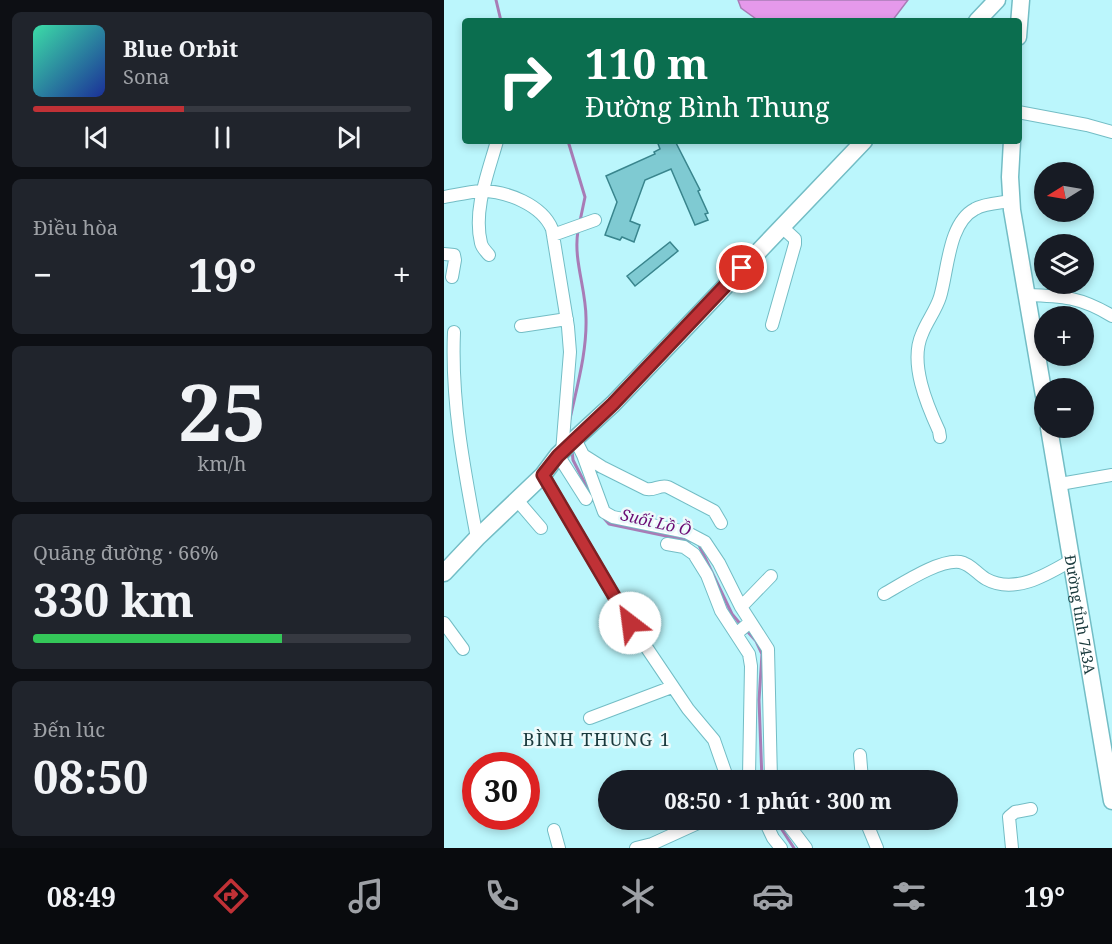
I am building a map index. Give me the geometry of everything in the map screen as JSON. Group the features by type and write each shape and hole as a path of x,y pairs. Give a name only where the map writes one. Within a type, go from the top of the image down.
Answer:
{"main road":[{"path":"980,18 998,0"},
{"path":"1020,18 1021,0"},
{"path":"444,573 543,475 566,448 613,404 861,144"},
{"path":"1012,144 1011,201 1041,378"},
{"name":"Đường tỉnh 743A","path":"1051,438 1109,765 1112,801"}],"street":[{"path":"1022,113 1112,132"},
{"path":"489,255 481,246 480,219 483,191 496,144"},
{"path":"444,197 483,191 509,196 530,205 542,213 548,221 553,235 567,319 569,374 566,448 586,499"},
{"path":"940,437 923,395 918,363 920,336 940,297 951,247 963,219 974,209 1011,201"},
{"path":"553,235 590,221"},
{"path":"772,325 795,244 795,239 782,227"},
{"path":"444,254 454,255 452,277"},
{"path":"1027,295 1078,299 1112,316"},
{"path":"521,326 567,319"},
{"path":"454,332 453,373 458,432 477,538"},
{"path":"566,448 646,489 652,491 662,486 668,487 714,511 721,523"},
{"path":"583,455 604,512 613,517 686,532 705,542 719,563 749,623 768,649 771,770"},
{"path":"543,475 630,623 672,687 714,740 724,770"},
{"path":"1060,484 1112,475"},
{"path":"517,500 542,528"},
{"path":"667,544 684,547 700,562 721,612 749,654 751,666 747,770"},
{"path":"884,594 951,562 967,564 985,579 999,584 1017,584 1036,579 1072,560"},
{"path":"741,607 771,576"},
{"path":"444,623 463,649"},
{"path":"737,633 749,623"},
{"path":"590,718 672,687"},
{"path":"860,755 861,770"},
{"path":"1012,848 1009,817 1015,812 1031,809"},
{"path":"554,830 560,848"},
{"path":"636,848 653,846 687,830"},
{"path":"769,830 781,848"},
{"path":"792,830 806,848"},
{"path":"870,830 877,848"}],"shaded area":[{"path":"738,0 908,0 894,18 755,18 741,8"}],"building":[{"path":"658,144 677,144 700,190 698,191 708,213 705,214 708,220 695,225 671,169 645,180 630,221 640,225 634,242 622,237 620,240 605,235 617,202 606,176 655,154 654,152 660,149"},
{"path":"670,242 678,251 635,286 627,276"}],"waterway":[{"name":"Suối Lồ Ồ","path":"496,0 500,18"},
{"name":"Suối Lồ Ồ","path":"569,144 585,197 580,221"},
{"name":"Suối Lồ Ồ","path":"570,419 581,369 586,331 577,252 578,231"},
{"name":"Suối Lồ Ồ","path":"572,450 573,460 594,501"},
{"name":"Suối Lồ Ồ","path":"601,515 609,524 690,541"},
{"name":"Suối Lồ Ồ","path":"699,545 732,614 742,626"},
{"name":"Suối Lồ Ồ","path":"747,631 756,641 762,654 759,700 762,770"},
{"name":"Suối Lồ Ồ","path":"782,830 794,848"}],"district":[{"name":"BÌNH THUNG 1","path":"597,739"}],"route":[{"path":"630,623 543,475 558,456 613,404 742,268"}]}
